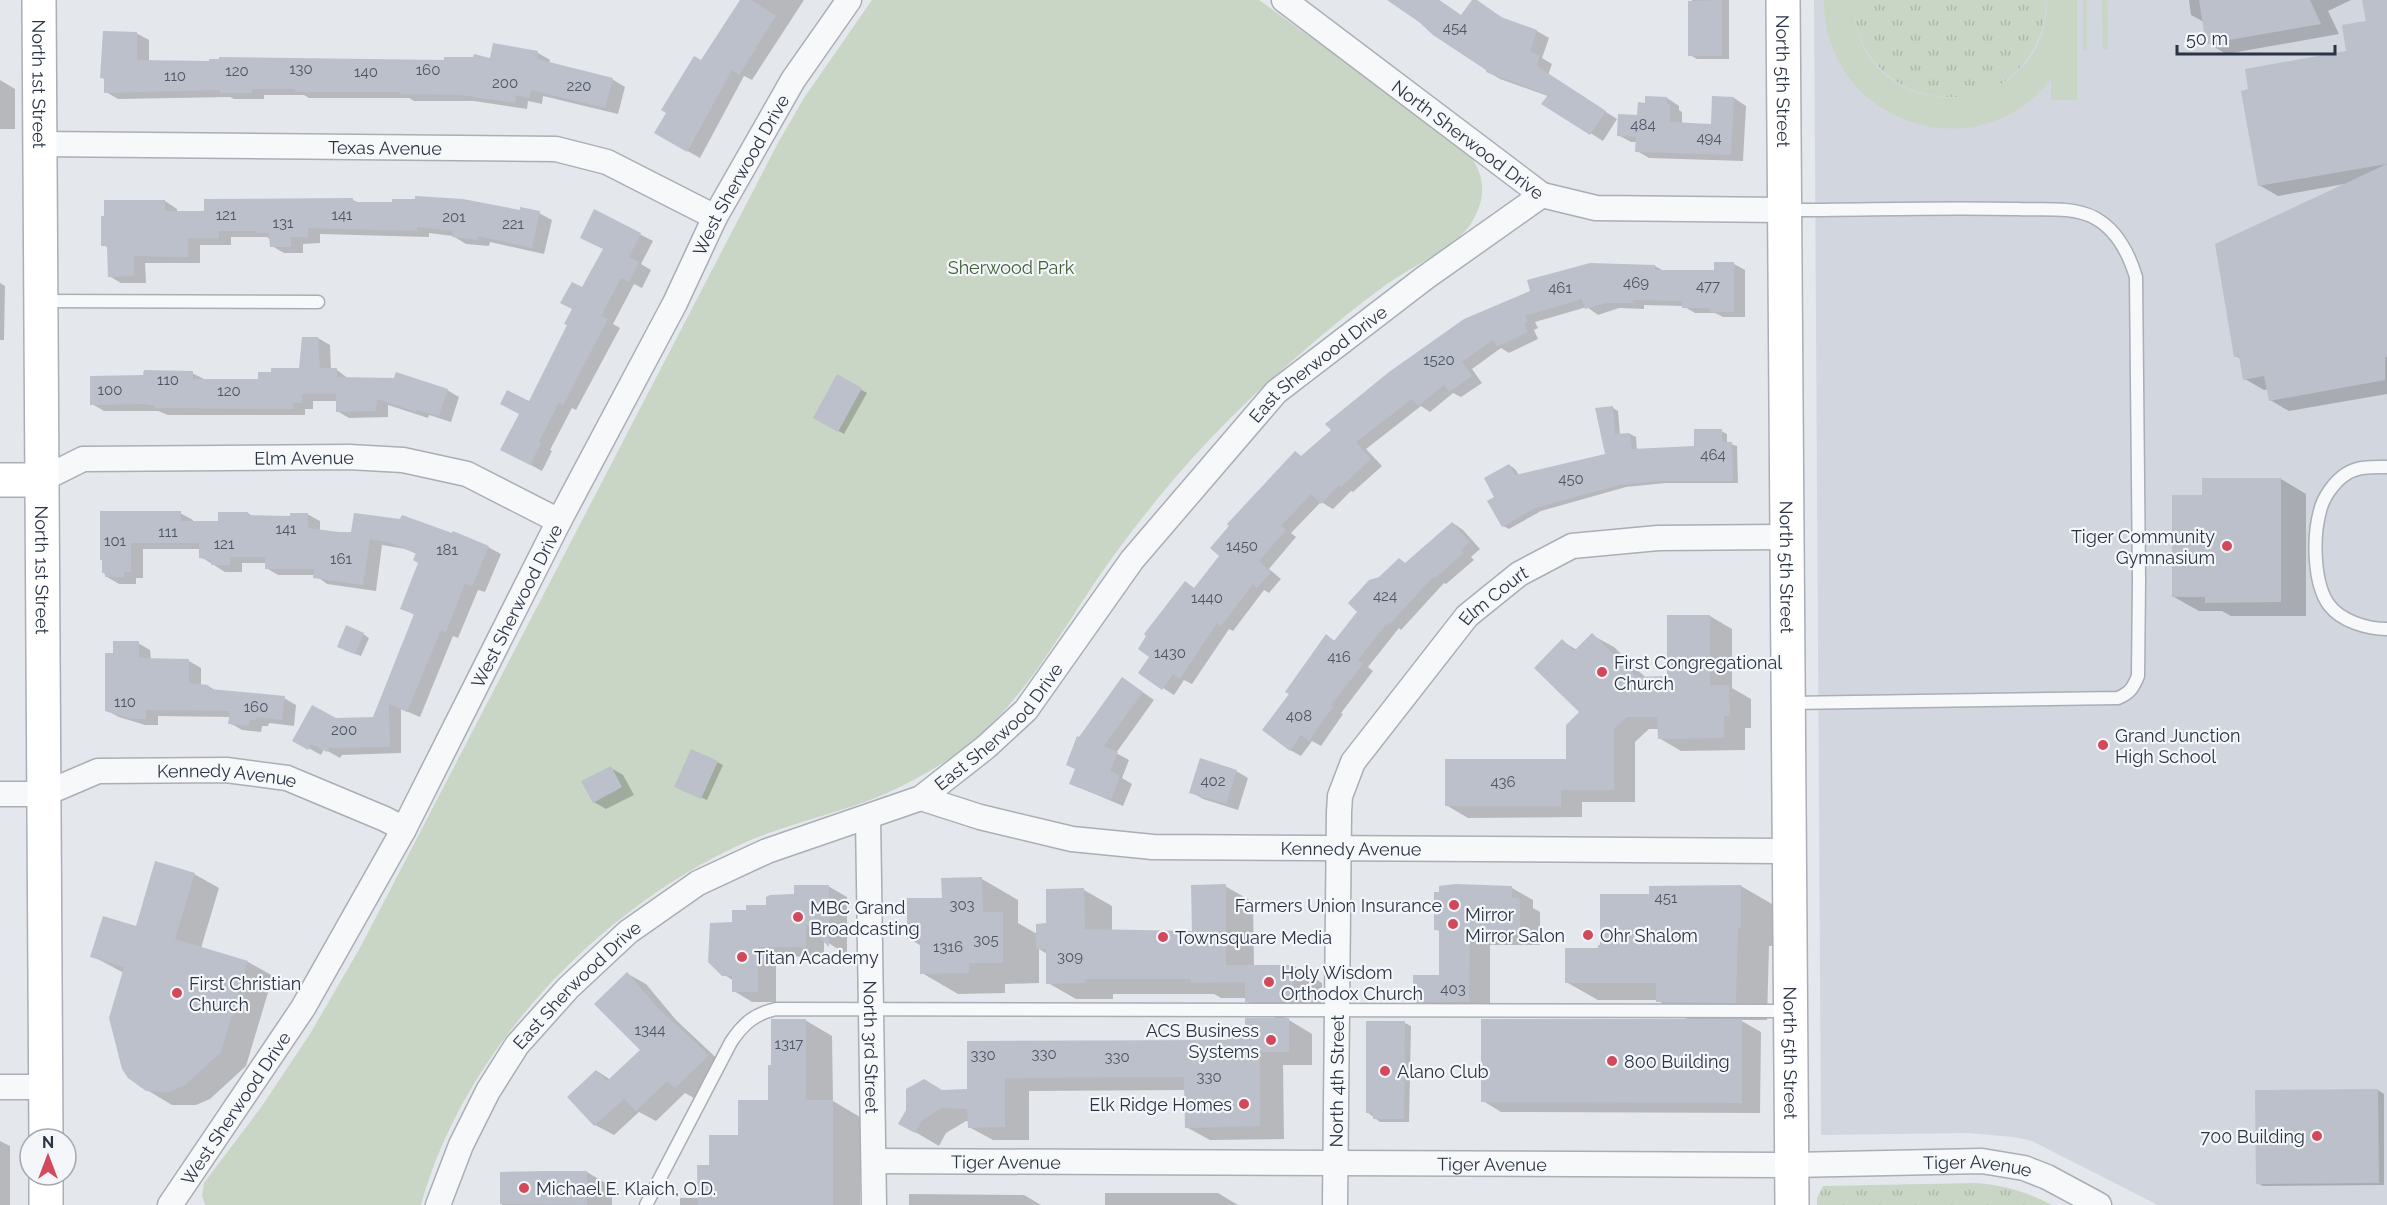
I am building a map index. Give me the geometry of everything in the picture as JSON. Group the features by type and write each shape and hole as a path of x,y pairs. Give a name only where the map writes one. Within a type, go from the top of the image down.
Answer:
{"street":[{"name":"North 1st Street","path":"39,0 46,1127"},
{"name":"West Sherwood Drive","path":"170,1205 303,1008 404,829 559,521 675,303 715,217 793,80 849,0"},
{"name":"North Sherwood Drive","path":"1284,0 1542,195 1596,208 1786,210"},
{"name":"North 5th Street","path":"1783,0 1792,1205"},
{"name":"Texas Avenue","path":"40,144 556,149 607,162 715,217"},
{"name":"East Sherwood Drive","path":"438,1205 461,1145 488,1091 517,1045 568,988 628,932 698,883 767,851 921,798 986,747 1026,710 1132,560 1276,392 1425,277 1542,195"},
{"name":"Elm Avenue","path":"41,480 83,459 350,457 403,460 467,474 559,521"},
{"path":"0,480 41,480"},
{"name":"Elm Court","path":"1338,849 1340,796 1353,762 1467,616 1519,574 1572,546 1658,538 1787,537"},
{"name":"Kennedy Avenue","path":"44,794 98,771 226,770 287,778 404,829"},
{"path":"0,794 44,794"},
{"name":"Kennedy Avenue","path":"921,798 980,817 1072,839 1153,848 1790,851"},
{"name":"North 3rd Street","path":"868,817 874,1205"},
{"name":"North 4th Street","path":"1335,1205 1338,849"},
{"path":"0,1087 46,1087"},
{"name":"Tiger Avenue","path":"874,1161 1792,1165 1982,1161 2024,1168 2047,1177 2099,1205"},
{"path":"46,1187 46,1205"}],"lane":[{"path":"1786,210 1971,208 2072,211 2094,217 2107,227 2129,256 2136,277 2138,313 2138,676 2133,688 2118,698 2100,700 1790,702"},
{"path":"40,301 318,302"},
{"path":"2387,467 2368,467 2347,473 2331,488 2320,509 2316,536 2318,586 2330,606 2350,622 2387,629"},
{"path":"646,1205 731,1042 750,1019 776,1010 872,1008 1791,1011"}],"shaded area":[{"name":"Grand Junction High School","path":"1814,0 2387,0 2387,1205 2158,1205 2032,1141 2014,1137 1968,1133 1821,1135"}],"green space":[{"name":"Sherwood Park","path":"872,0 1259,0 1464,147 1480,175 1482,194 1480,204 1470,225 1454,241 1387,284 1347,314 1259,391 1210,439 1164,491 1122,544 1028,682 974,740 932,770 887,793 763,835 692,870 640,904 590,944 545,989 504,1039 469,1092 441,1147 421,1205 205,1205 202,1195 204,1183 262,1106 310,1034 361,946 779,141 804,98"},
{"path":"1824,0 1853,0 1862,43 1884,74 1915,92 1950,98 1986,92 2017,73 2039,43 2047,0 2077,0 2077,100 2051,100 2051,79 2020,108 1984,124 1946,128 1909,121 1876,104 1849,77 1831,42"},
{"path":"1853,0 2046,0 2045,17 2040,33 2025,62 2001,84 1986,92 1964,97 1932,95 1913,90 1897,82 1882,70 1870,56 1861,39 1855,20"},
{"path":"2083,0 2087,0 2087,50 2083,50"},
{"path":"2102,0 2107,0 2108,49 2103,49"},
{"path":"1976,1183 2015,1190 2052,1205 1817,1205 1817,1198 1823,1186"}],"building":[{"path":"740,0 751,0 776,16 739,75 732,70 687,152 654,133 666,113 661,110 694,56 701,60"},
{"path":"1387,0 1439,0 1461,15 1472,0 1477,0 1501,17 1537,30 1530,52 1540,55 1537,66 1606,111 1590,135 1541,104 1548,95 1486,72"},
{"path":"1722,0 1722,56 1688,56 1688,1"},
{"path":"2199,0 2310,0 2321,24 2206,44"},
{"path":"2362,0 2387,0 2387,164 2258,186 2241,91 2248,89 2245,69 2346,51 2342,25 2366,21"},
{"path":"103,31 137,32 137,60 209,61 209,59 219,59 219,57 444,60 444,57 473,57 474,54 490,58 493,43 538,51 537,59 613,78 605,108 531,90 529,98 516,95 515,103 460,95 400,94 400,92 295,92 295,89 252,89 252,93 220,93 220,90 104,93 104,78 100,78"},
{"path":"1645,96 1667,97 1667,104 1670,104 1670,122 1711,124 1712,96 1734,97 1731,155 1635,152 1636,137 1617,136 1618,114 1637,115 1638,102 1645,103"},
{"path":"2387,164 2385,380 2269,401 2264,376 2243,380 2239,356 2234,357 2215,244"},
{"path":"415,196 463,199 520,210 520,207 540,211 532,248 478,236 477,240 452,237 453,231 417,227 417,231 308,228 308,237 291,237 291,247 270,247 269,233 219,231 219,238 188,238 188,257 134,256 134,276 108,277 107,246 101,246 101,216 104,216 104,200 165,200 165,211 204,211 204,199 353,198 353,202 392,202 392,199 415,199"},
{"path":"594,209 641,233 629,257 639,262 629,282 621,278 601,316 608,319 563,405 559,402 530,465 500,450 519,414 500,404 507,390 529,401 567,325 564,324 572,309 560,303 572,282 582,287 603,249 580,238"},
{"path":"1714,262 1734,262 1734,312 1710,312 1710,308 1682,308 1682,301 1633,300 1633,303 1607,303 1585,309 1582,299 1525,316 1528,322 1524,324 1528,332 1497,347 1493,340 1462,362 1472,376 1449,392 1444,385 1418,406 1412,399 1356,442 1371,459 1341,487 1339,485 1321,504 1311,494 1281,526 1286,530 1259,561 1271,572 1257,588 1253,584 1221,626 1217,623 1180,679 1173,674 1162,690 1138,673 1149,657 1138,649 1146,636 1144,634 1185,581 1194,588 1219,556 1210,548 1229,526 1227,524 1295,451 1301,456 1331,430 1325,424 1389,372 1464,319 1530,291 1527,280 1590,263 1655,265 1655,270 1714,270"},
{"path":"302,337 318,337 320,368 337,368 337,377 394,378 396,372 448,389 439,416 416,410 416,412 377,399 376,411 336,412 336,394 302,394 302,403 293,403 293,409 155,408 155,406 144,404 90,405 90,376 143,375 144,370 193,371 193,379 258,379 258,372 271,372 271,368 299,368"},
{"path":"837,374 862,388 838,432 813,418"},
{"path":"1613,406 1615,434 1630,433 1632,449 1694,446 1694,429 1722,429 1722,442 1732,442 1733,481 1659,481 1619,485 1535,508 1502,527 1487,501 1494,497 1484,478 1509,464 1515,475 1605,454 1595,408"},
{"name":"Tiger Community Gymnasium","path":"2202,478 2281,478 2281,602 2205,603 2205,597 2172,597 2172,495 2202,495"},
{"path":"100,511 181,511 181,521 218,521 218,512 290,516 290,513 308,513 308,528 339,532 351,532 354,513 400,519 402,515 452,533 453,531 489,546 472,587 465,584 446,632 441,630 407,712 389,704 390,747 329,748 327,752 311,744 308,750 292,741 312,705 336,718 373,717 414,614 400,609 418,563 413,560 416,553 391,543 370,539 363,585 313,578 314,569 265,569 265,557 230,557 230,565 211,565 211,560 199,558 199,543 131,543 131,572 124,572 124,577 105,577 105,573 102,573 102,560 100,560"},
{"path":"1452,522 1470,542 1461,550 1464,553 1434,579 1433,577 1389,625 1387,623 1358,660 1363,664 1331,705 1333,707 1309,741 1301,735 1290,751 1262,730 1289,694 1285,692 1326,634 1334,641 1357,612 1348,603 1369,580 1379,577 1399,558 1405,563"},
{"path":"1667,615 1710,615 1710,685 1729,685 1730,716 1724,716 1724,738 1658,739 1657,717 1627,717 1614,729 1614,790 1561,790 1561,806 1445,806 1445,759 1566,759 1566,725 1579,712 1534,668 1562,639 1574,651 1592,633 1637,677 1667,676"},
{"path":"346,625 364,633 355,654 337,647"},
{"path":"113,641 139,641 139,658 189,659 189,683 208,685 210,689 285,696 282,720 257,717 256,720 250,720 249,726 228,724 230,711 146,710 146,719 131,719 105,711 105,653 113,653"},
{"path":"1122,677 1143,692 1104,746 1118,752 1110,771 1120,776 1111,800 1069,784 1075,769 1066,765 1077,736 1079,737"},
{"path":"691,749 718,761 701,799 674,787"},
{"path":"1200,758 1237,770 1226,804 1189,793"},
{"path":"611,766 622,787 593,803 581,781"},
{"name":"First Christian Church","path":"155,861 195,873 175,939 248,961 221,1052 185,1085 170,1092 146,1091 128,1078 122,1069 109,1018 124,967 90,957 103,916 136,926"},
{"path":"982,877 983,912 1003,912 1003,963 969,963 969,973 920,974 920,939 907,939 907,898 942,898 941,878"},
{"path":"1226,884 1226,965 1294,965 1294,1000 1245,1002 1245,982 1191,983 1191,979 1085,979 1086,983 1046,984 1046,949 1036,949 1036,924 1046,923 1046,889 1084,888 1085,929 1192,931 1191,885"},
{"path":"1455,884 1512,886 1512,898 1519,898 1520,903 1520,934 1470,933 1469,1002 1413,1002 1413,975 1439,975 1439,930 1434,930 1434,892 1439,892 1439,886"},
{"path":"794,885 829,885 829,947 806,924 806,947 758,947 758,992 732,992 732,976 722,976 708,962 710,923 732,922 732,910 746,910 746,905 766,905 766,897 770,895 794,894"},
{"path":"1741,885 1741,928 1738,928 1736,1003 1656,1002 1656,983 1565,983 1565,948 1598,948 1600,945 1600,894 1649,894 1649,886"},
{"path":"627,972 657,1007 709,1055 675,1088 667,1081 636,1111 624,1099 594,1126 567,1097 596,1070 607,1081 640,1050 594,1004"},
{"path":"1245,1018 1289,1018 1289,1052 1260,1052 1260,1126 1185,1128 1184,1077 1005,1078 1005,1127 968,1128 967,1109 942,1108 922,1120 915,1133 898,1124 906,1110 906,1089 924,1079 942,1090 967,1089 967,1041 1227,1040 1227,1026 1245,1026"},
{"path":"771,1019 806,1019 806,1100 833,1100 833,1205 698,1205 697,1165 709,1165 709,1135 738,1135 738,1100 768,1100"},
{"name":"800 Building","path":"1481,1019 1742,1019 1742,1103 1481,1102"},
{"name":"Alano Club","path":"1366,1021 1405,1021 1404,1119 1373,1119 1373,1113 1366,1113"},
{"name":"700 Building","path":"2378,1089 2379,1183 2256,1184 2255,1090"},
{"path":"587,1171 587,1205 500,1204 500,1172"}],"place":[{"name":"Tiger Community Gymnasium","path":"2227,546"},
{"name":"First Congregational Church","path":"1602,672"},
{"name":"Grand Junction High School","path":"2103,745"},
{"name":"Farmers Union Insurance","path":"1454,905"},
{"name":"MBC Grand Broadcasting","path":"798,917"},
{"name":"Mirror Mirror Salon","path":"1453,924"},
{"name":"Ohr Shalom","path":"1588,935"},
{"name":"Townsquare Media","path":"1163,937"},
{"name":"Titan Academy","path":"742,957"},
{"name":"Holy Wisdom Orthodox Church","path":"1269,982"},
{"name":"First Christian Church","path":"177,993"},
{"name":"ACS Business Systems","path":"1271,1040"},
{"name":"800 Building","path":"1612,1061"},
{"name":"Alano Club","path":"1385,1071"},
{"name":"Elk Ridge Homes","path":"1244,1104"},
{"name":"700 Building","path":"2317,1136"},
{"name":"Michael E. Klaich, O.D.","path":"524,1188"}]}
